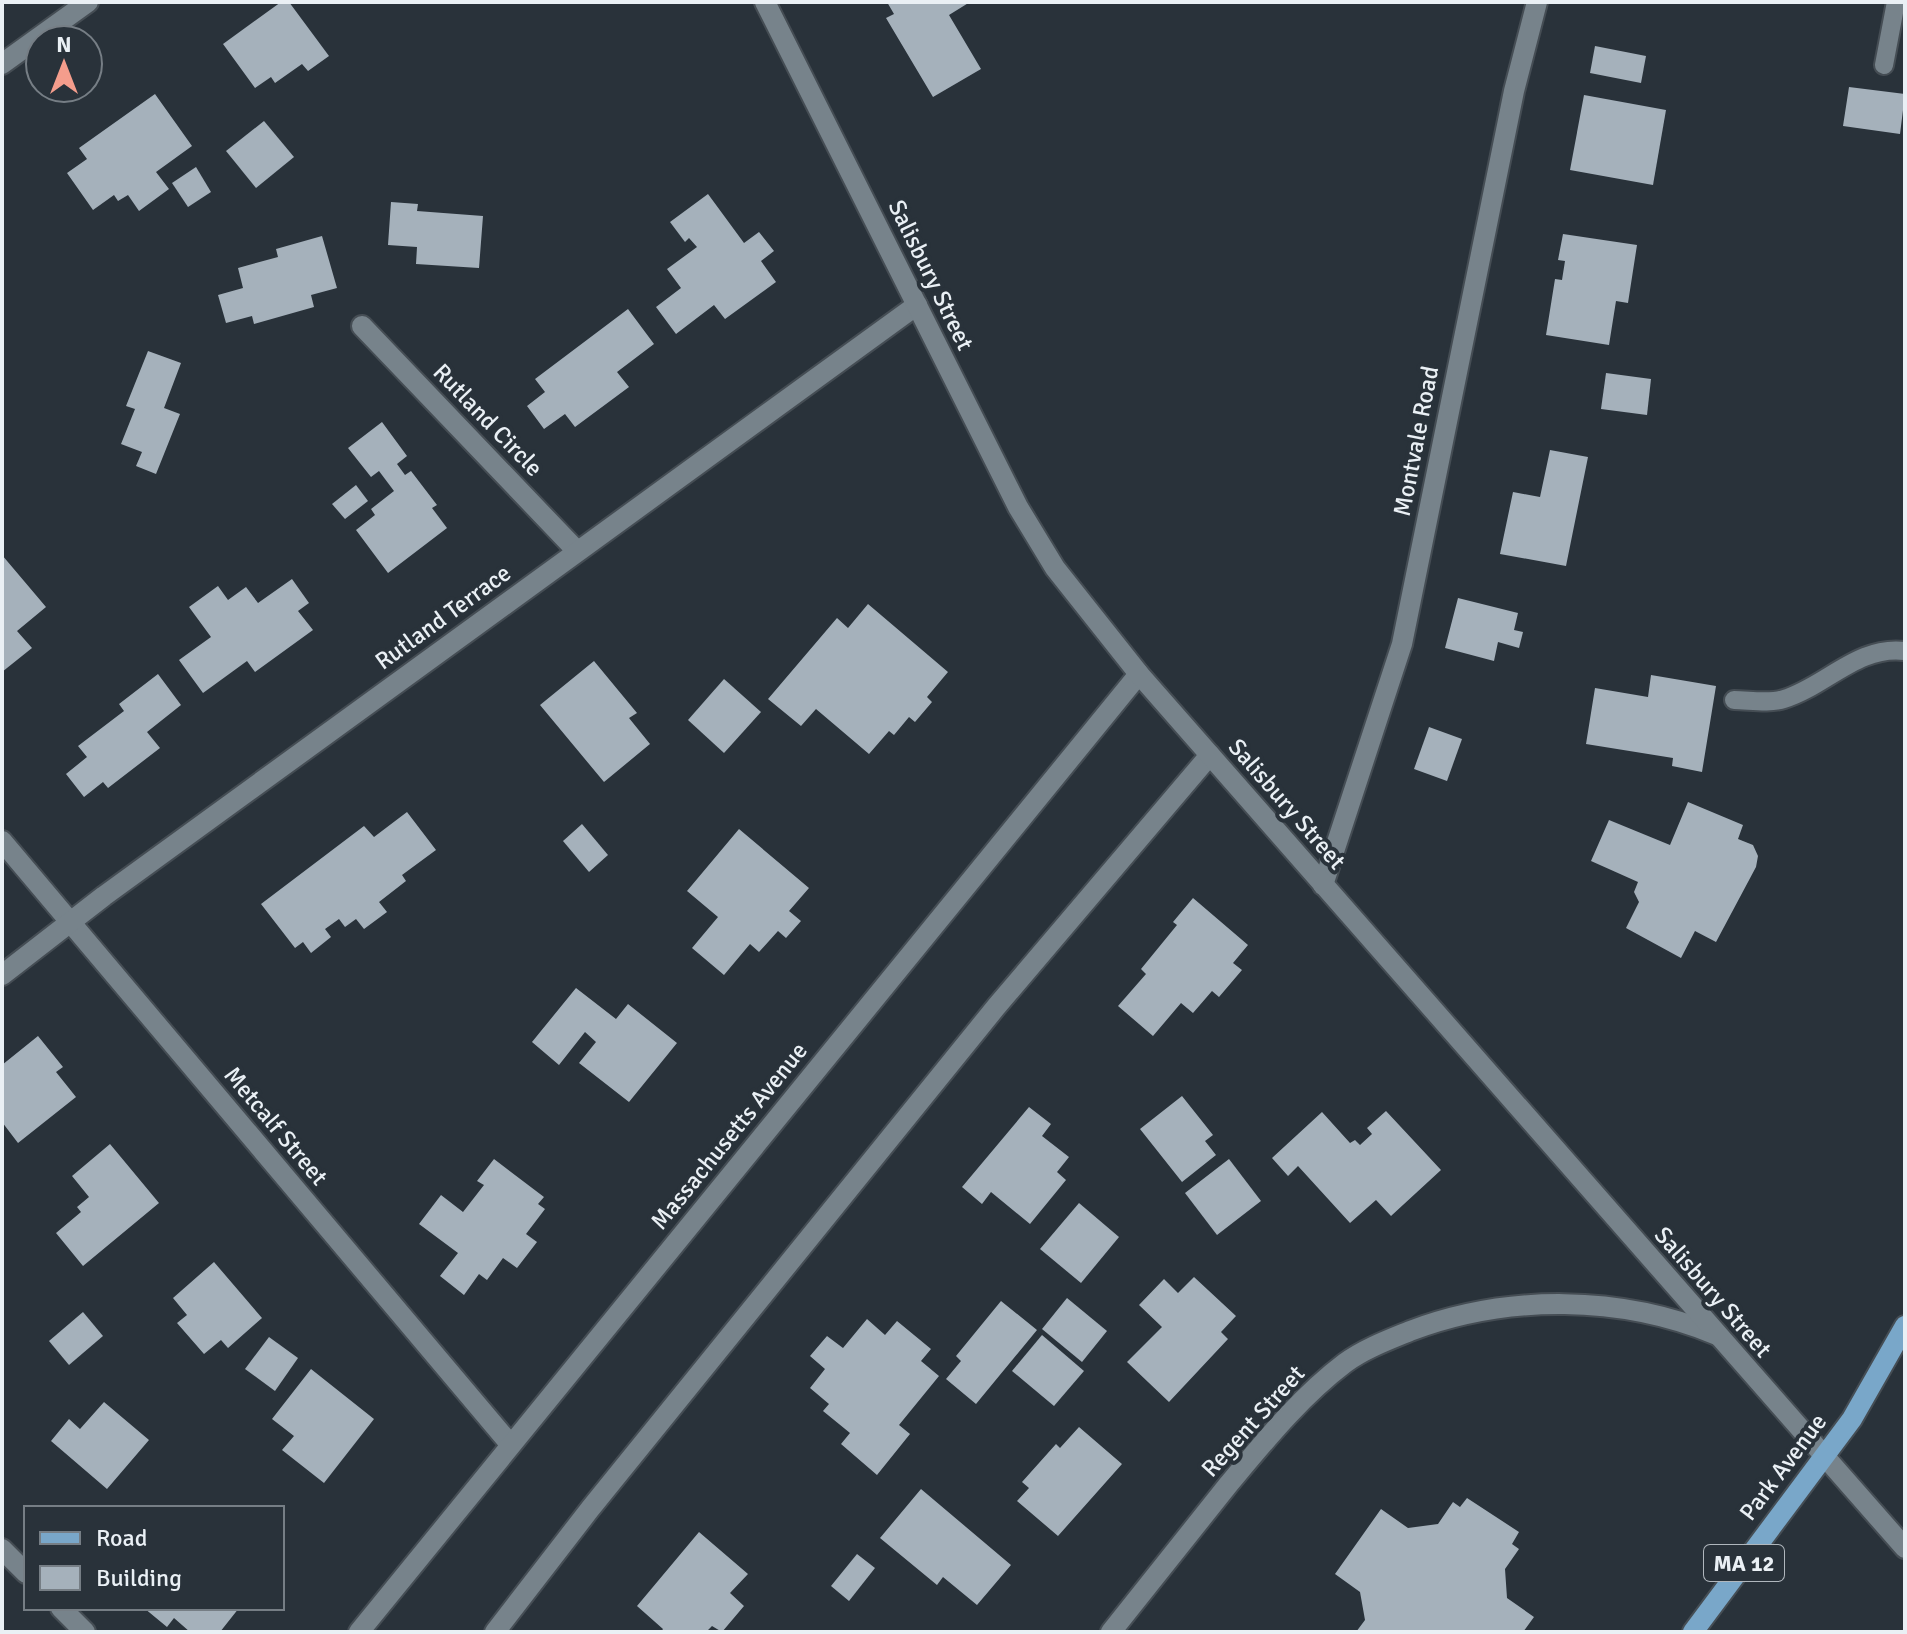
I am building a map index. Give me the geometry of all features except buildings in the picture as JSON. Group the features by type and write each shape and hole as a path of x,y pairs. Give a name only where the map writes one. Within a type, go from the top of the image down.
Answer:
{"main road":[{"name":"Park Avenue","path":"1693,1632 1852,1419 1905,1326"}],"street":[{"path":"2,64 88,2"},
{"name":"Salisbury Street","path":"765,2 1018,507 1055,568 1139,674 1905,1548"},
{"name":"Montvale Road","path":"1323,885 1402,644 1514,91 1537,2"},
{"name":"Rutland Terrace","path":"2,975 70,922 917,305"},
{"name":"Rutland Circle","path":"362,326 577,551"},
{"name":"Massachusetts Avenue","path":"359,1632 1139,674"},
{"path":"495,1632 590,1509 996,1007 1210,755"},
{"name":"Metcalf Street","path":"2,841 510,1444"},
{"name":"Regent Street","path":"1111,1632 1245,1464 1311,1391 1348,1361 1372,1347 1457,1316 1526,1305 1579,1305 1651,1313 1674,1318 1717,1335"},
{"path":"2,1549 24,1571"},
{"path":"63,1610 85,1632"}],"lane":[{"path":"1884,65 1896,2"},
{"path":"1734,700 1782,700 1813,686 1859,657 1905,651"}]}
